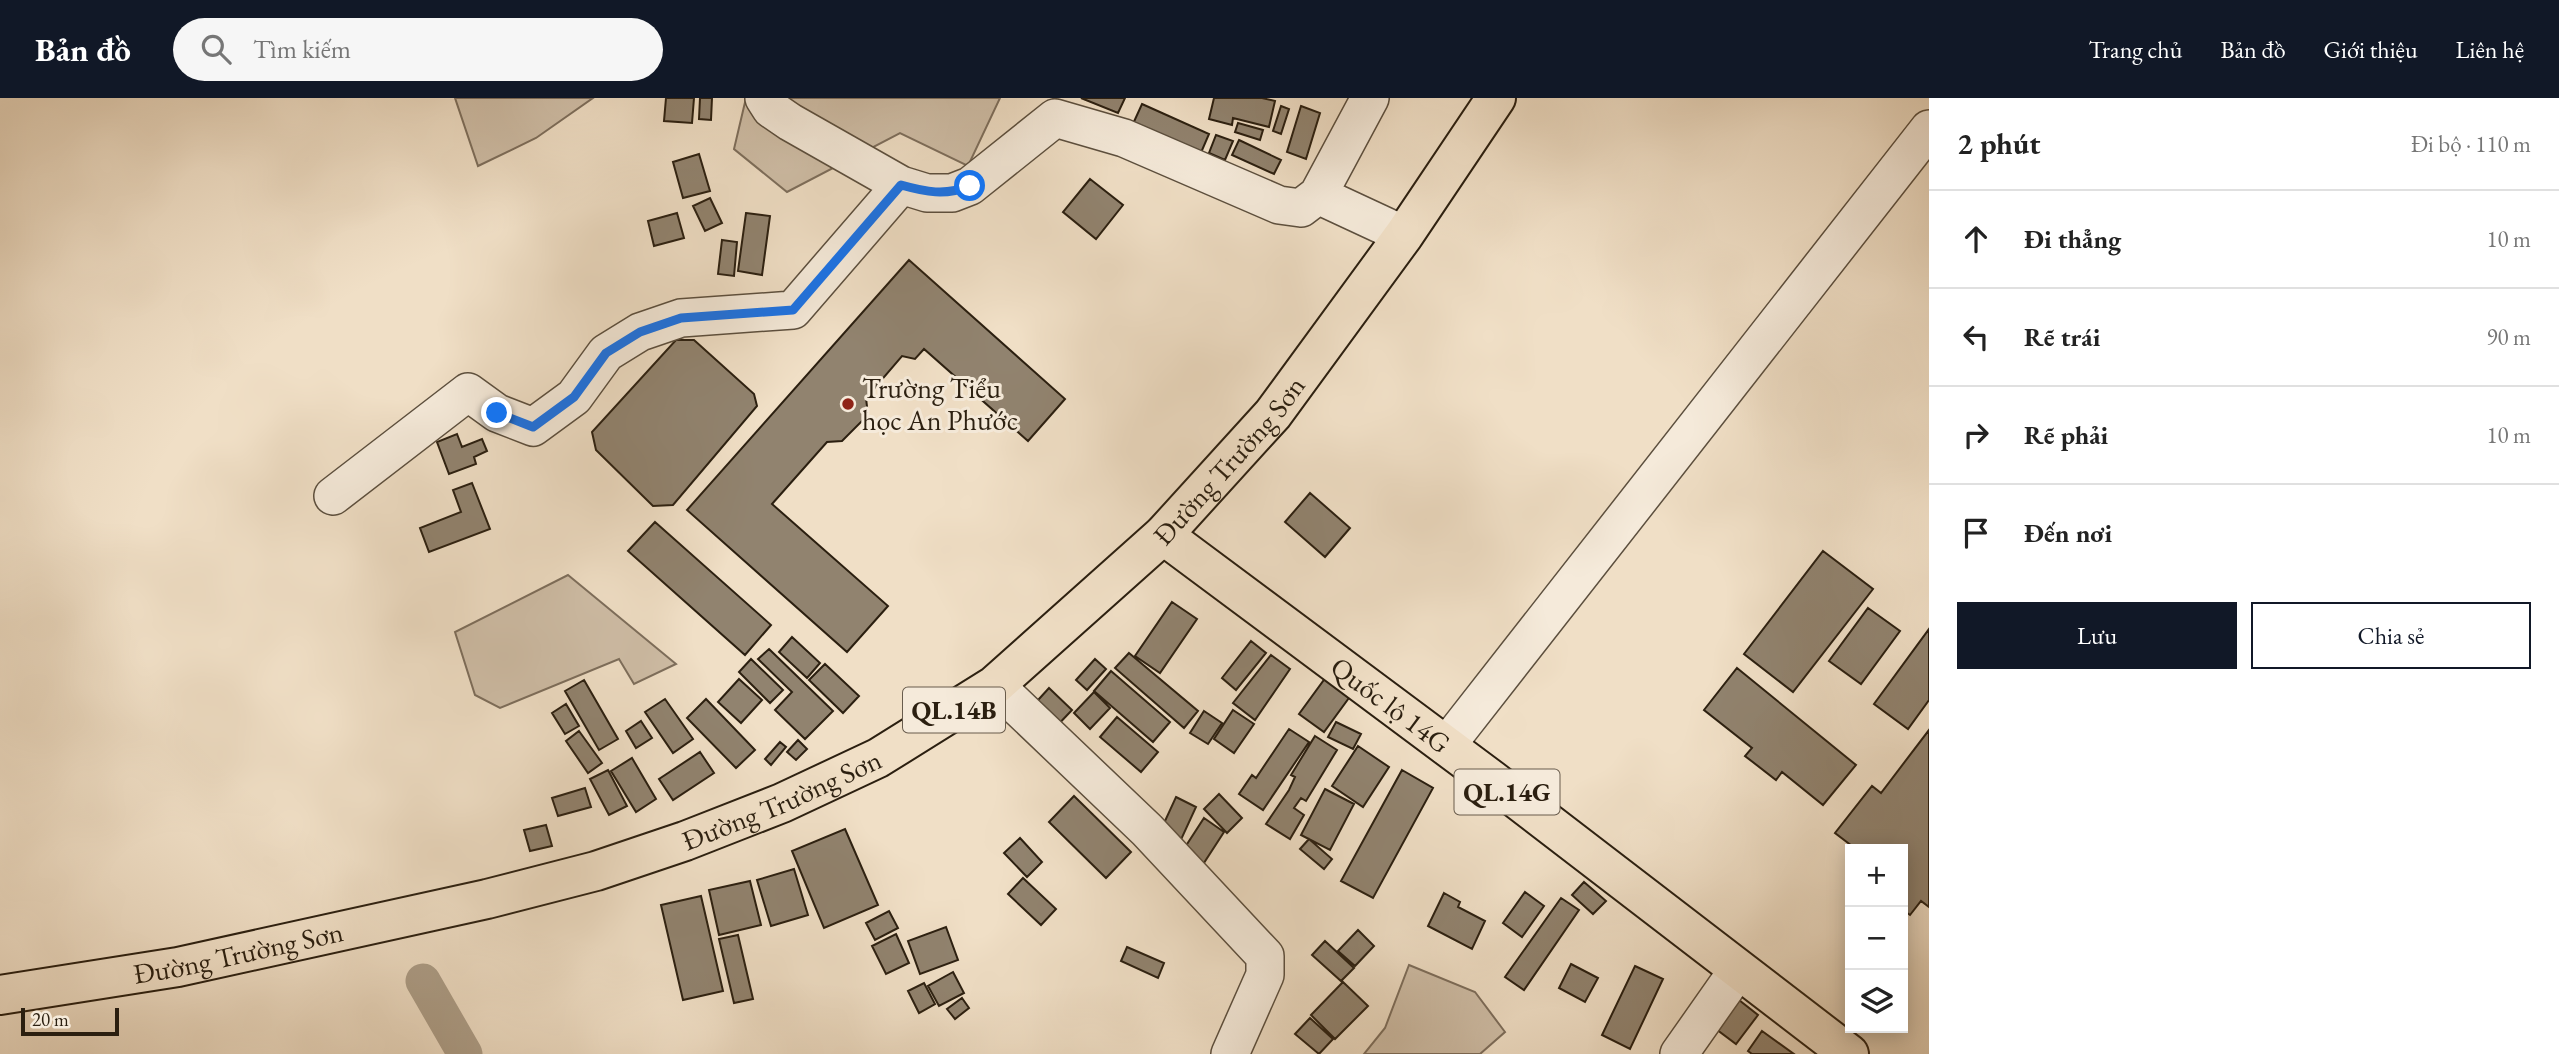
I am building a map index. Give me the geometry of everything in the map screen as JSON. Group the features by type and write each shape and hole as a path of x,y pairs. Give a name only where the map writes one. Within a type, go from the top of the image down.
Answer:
{"main road":[{"name":"Đường Trường Sơn","path":"0,995 178,967 499,896 596,871 685,841 782,803 878,758 995,685 1163,535 1273,414 1404,235 1496,98"},
{"name":"Quốc lộ 14G","path":"1163,535 1446,746 1849,1054"}],"street":[{"path":"764,98 771,109 790,122 901,185 927,193 952,193 970,186 1055,118 1124,138 1279,205 1301,208 1318,195 1370,98"},
{"path":"1446,746 1929,129"},
{"path":"333,496 468,392 497,413 533,427 574,397 606,353 640,332 681,318 793,310 901,185"},
{"path":"1318,195 1404,235"},
{"path":"995,685 1147,830 1242,928 1265,956 1265,975 1230,1054"},
{"path":"1679,1054 1738,970"}],"shaded area":[{"path":"455,98 593,98 536,138 478,166"},
{"path":"746,98 1000,98 968,166 900,133 787,192 734,149"},
{"path":"568,575 676,664 634,684 619,659 500,708 475,695 455,632"},
{"path":"1409,965 1475,992 1505,1032 1480,1054 1364,1054 1385,1028"}],"building":[{"path":"666,98 694,98 692,123 664,121"},
{"path":"700,98 712,98 711,120 699,119"},
{"path":"1081,98 1125,98 1118,113"},
{"path":"1214,98 1262,98 1275,101 1269,127 1233,118 1232,125 1209,119"},
{"path":"1142,104 1209,134 1200,155 1132,126"},
{"path":"1281,106 1289,109 1281,134 1273,131"},
{"path":"1301,106 1320,113 1306,159 1287,152"},
{"path":"1238,123 1263,130 1260,140 1235,132"},
{"path":"1216,135 1233,141 1225,160 1209,153"},
{"path":"1239,140 1281,160 1274,174 1232,155"},
{"path":"699,154 710,191 683,198 673,162"},
{"path":"1090,179 1123,205 1096,239 1063,212"},
{"path":"710,198 722,223 705,231 693,206"},
{"path":"677,213 684,238 654,246 648,221"},
{"path":"746,213 770,216 762,275 738,271"},
{"path":"722,240 737,242 734,276 718,274"},
{"path":"909,260 1065,399 1028,441 924,349 915,359 902,356 866,398 868,415 842,441 827,442 772,504 888,606 847,652 687,510"},
{"path":"676,340 694,340 754,394 757,406 673,505 653,506 596,450 592,432"},
{"path":"457,434 462,447 482,439 487,451 474,457 476,464 449,474 437,442"},
{"path":"472,483 490,529 429,552 420,528 461,512 453,490"},
{"path":"1310,493 1350,528 1325,557 1285,522"},
{"path":"655,522 771,625 745,655 628,551"},
{"path":"1823,551 1873,589 1793,692 1744,654"},
{"path":"1172,602 1197,619 1160,673 1135,656"},
{"path":"1868,608 1900,631 1861,684 1829,661"},
{"path":"1929,629 1929,700 1908,729 1874,704"},
{"path":"792,637 820,663 807,678 779,652"},
{"path":"1251,641 1266,653 1236,690 1222,678"},
{"path":"769,649 833,711 805,739 775,710 792,692 758,659"},
{"path":"1129,653 1198,711 1184,728 1115,668"},
{"path":"1271,655 1290,669 1255,720 1233,703"},
{"path":"751,659 783,690 770,703 739,672"},
{"path":"1095,659 1106,669 1087,690 1076,680"},
{"path":"825,664 859,696 843,713 809,680"},
{"path":"1737,668 1856,765 1823,805 1782,772 1776,780 1745,756 1752,748 1704,710"},
{"path":"1111,671 1170,722 1153,742 1094,691"},
{"path":"1329,673 1354,691 1324,732 1299,714"},
{"path":"739,679 762,700 741,723 718,702"},
{"path":"584,680 618,739 599,750 565,691"},
{"path":"1049,688 1072,710 1052,731 1029,710"},
{"path":"1094,692 1110,708 1090,729 1074,713"},
{"path":"665,699 693,739 673,753 645,712"},
{"path":"706,699 755,750 736,768 687,718"},
{"path":"566,704 579,726 565,734 552,713"},
{"path":"1233,710 1254,724 1234,753 1214,739"},
{"path":"1204,711 1222,723 1208,744 1190,733"},
{"path":"1117,717 1158,752 1141,772 1100,737"},
{"path":"641,721 652,738 636,748 626,731"},
{"path":"1336,722 1361,734 1353,749 1328,737"},
{"path":"1289,729 1309,742 1263,810 1239,794 1252,775 1256,778"},
{"path":"1929,730 1929,907 1921,901 1910,915 1908,844 1849,844 1835,833 1872,786 1881,793"},
{"path":"579,731 602,763 588,773 566,741"},
{"path":"1315,736 1337,750 1306,801 1301,798 1294,808 1304,815 1290,839 1266,824 1289,790 1295,777 1291,775"},
{"path":"798,740 807,749 796,760 787,752"},
{"path":"780,742 786,747 771,765 765,759"},
{"path":"1358,746 1389,767 1363,807 1332,786"},
{"path":"700,752 714,773 673,800 659,779"},
{"path":"632,758 656,799 636,812 611,771"},
{"path":"608,770 627,806 609,815 590,779"},
{"path":"1402,770 1433,788 1373,898 1341,881"},
{"path":"585,788 591,807 558,816 552,798"},
{"path":"1325,789 1354,804 1330,850 1301,835"},
{"path":"1219,794 1242,818 1227,833 1204,809"},
{"path":"1074,796 1131,852 1106,878 1049,822"},
{"path":"1176,797 1196,807 1179,844 1159,834"},
{"path":"1204,818 1224,832 1200,869 1180,855"},
{"path":"546,825 552,846 530,851 524,830"},
{"path":"845,829 878,905 824,928 792,851"},
{"path":"1020,838 1042,862 1027,877 1004,853"},
{"path":"1309,839 1332,859 1324,869 1300,849"},
{"path":"794,869 808,915 771,926 757,880"},
{"path":"1023,878 1056,909 1041,925 1008,894"},
{"path":"750,881 761,925 719,935 709,890"},
{"path":"1584,882 1606,901 1593,914 1572,895"},
{"path":"1525,892 1544,906 1522,937 1503,923"},
{"path":"1444,893 1460,902 1458,907 1485,921 1472,949 1428,926"},
{"path":"701,896 723,991 683,1000 661,905"},
{"path":"1561,898 1579,910 1524,990 1505,977"},
{"path":"889,911 898,928 875,940 866,923"},
{"path":"946,927 958,960 920,974 908,941"},
{"path":"1358,930 1374,946 1355,966 1338,951"},
{"path":"896,934 909,963 886,974 872,946"},
{"path":"738,935 753,999 734,1003 719,939"},
{"path":"1325,941 1354,968 1341,981 1312,955"},
{"path":"1127,947 1164,963 1158,978 1121,961"},
{"path":"1571,964 1598,978 1585,1002 1559,988"},
{"path":"1635,966 1663,979 1630,1049 1602,1035"},
{"path":"953,972 964,993 939,1006 928,986"},
{"path":"1343,982 1368,1006 1335,1039 1311,1015"},
{"path":"924,983 935,1004 919,1013 908,991"},
{"path":"962,998 969,1008 955,1019 947,1009"},
{"path":"1739,1000 1758,1015 1736,1044 1716,1029"},
{"path":"1310,1018 1333,1039 1319,1054 1295,1034"},
{"path":"1762,1031 1794,1054 1752,1054 1748,1051"}],"waterway":[{"path":"423,981 465,1054"}],"place":[{"name":"Trường Tiểu học An Phước","path":"848,404"}],"route":[{"path":"497,413 533,427 574,397 606,353 640,332 681,318 760,310 793,310 901,185 927,193 952,193 970,186"}]}
